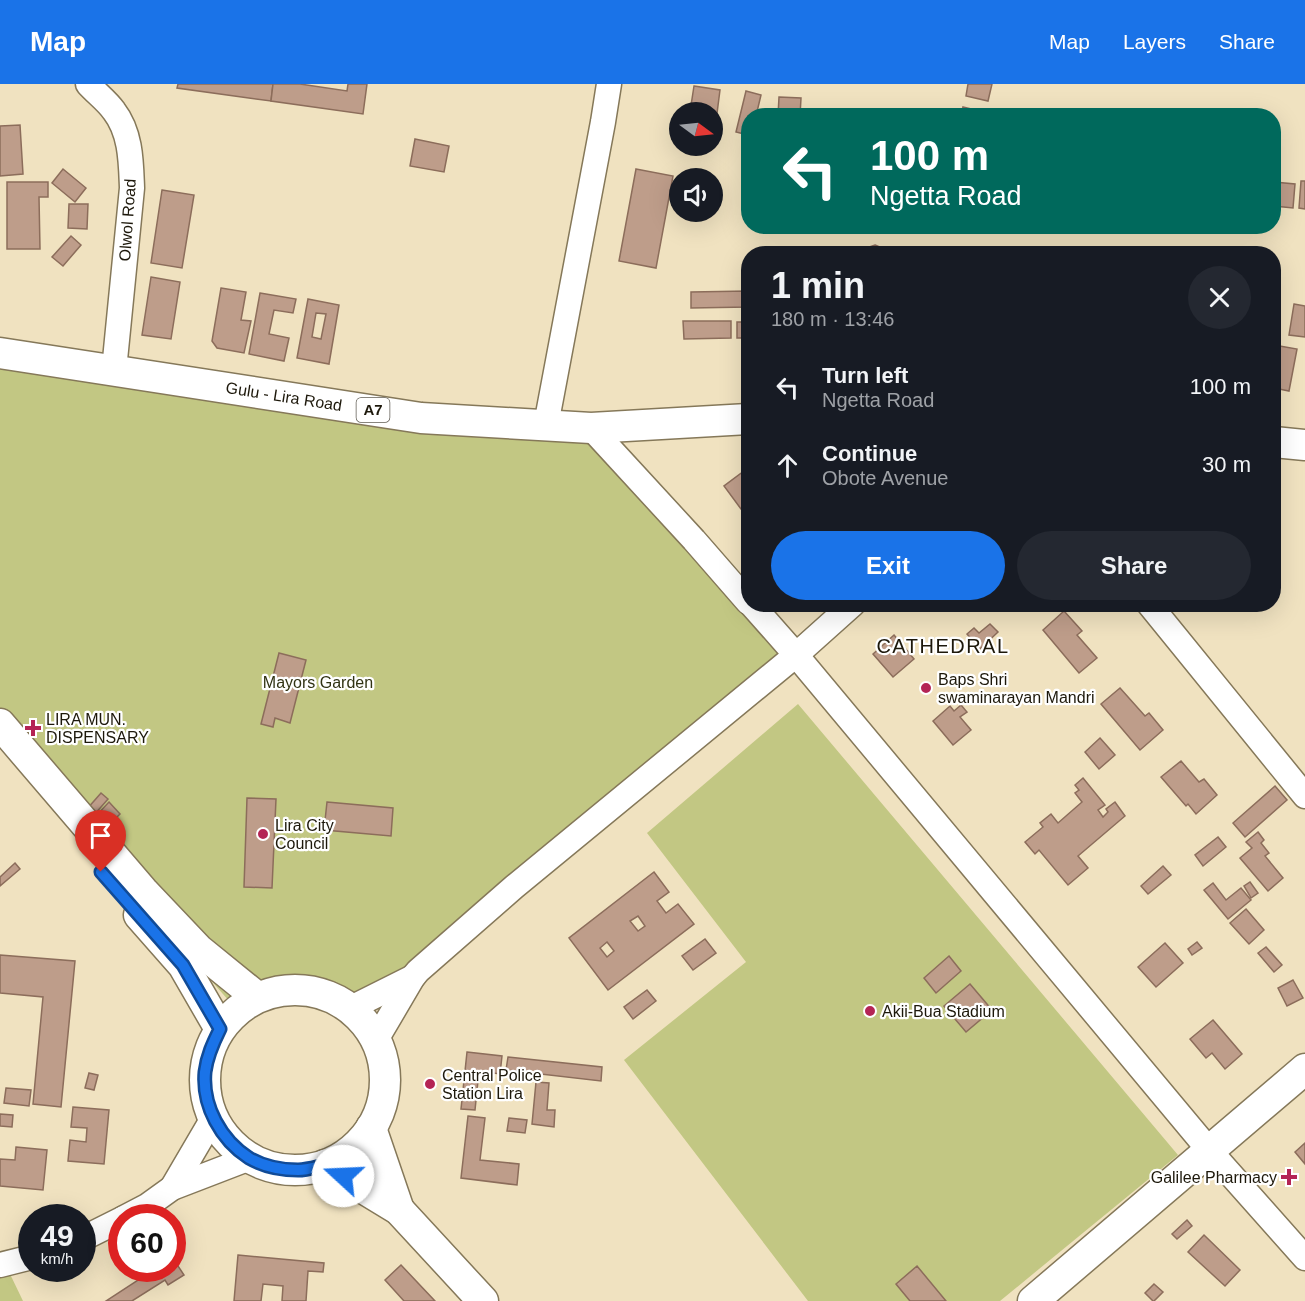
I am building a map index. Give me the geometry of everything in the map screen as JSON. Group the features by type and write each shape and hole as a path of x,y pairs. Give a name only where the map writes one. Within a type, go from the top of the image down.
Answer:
{"main road":[{"name":"Gulu - Lira Road","path":"0,353 421,418 591,428 741,418"},
{"path":"1281,443 1305,445"},
{"path":"0,724 143,891 191,958 220,1029"},
{"path":"0,754 101,872 191,958 257,997"},
{"path":"287,989 309,990 331,997 351,1008 376,1040 384,1068 384,1089 380,1109 371,1128 351,1150 325,1165 300,1170 274,1168 250,1158 229,1141 213,1119 206,1096 205,1073 210,1050 220,1029 237,1011 257,997 287,989"},
{"path":"1033,1301 1305,1069"},
{"path":"371,1128 399,1210"},
{"path":"325,1165 399,1210 483,1301"}],"street":[{"name":"Olwol Road","path":"87,84 114,110 124,127 130,163 132,188 114,370"},
{"path":"546,425 609,84"},
{"path":"591,428 741,593"},
{"path":"758,612 1209,1150 1305,1258"},
{"path":"351,1008 413,977 514,887 796,655 845,612"},
{"path":"1156,612 1305,796"},
{"path":"376,1040 413,977"},
{"path":"172,1188 213,1119"},
{"path":"150,1204 172,1188 250,1158"},
{"path":"0,1265 18,1260"}],"green space":[{"name":"Mayors Garden","path":"0,354 575,425 741,601 741,612 751,612 789,652 356,1012 311,990 237,1010 0,740"},
{"name":"Akii-Bua Stadium","path":"798,704 1178,1155 1000,1301 808,1301 624,1060 746,962 647,833"},
{"path":"10,1274 23,1301 0,1301 0,1278"}],"building":[{"path":"178,84 273,84 271,101 177,88"},
{"path":"273,84 300,84 347,91 348,84 367,84 363,114 271,101"},
{"path":"968,84 992,84 988,101 966,96"},
{"path":"694,86 720,90 718,102 692,102"},
{"path":"746,91 761,95 758,108 742,108"},
{"path":"779,97 801,98 800,108 778,108"},
{"path":"741,112 741,133 736,132"},
{"path":"20,125 23,174 0,176 0,126"},
{"path":"415,139 449,146 444,172 410,166"},
{"path":"63,169 86,188 75,202 52,183"},
{"path":"636,169 669,175 669,198 656,268 619,261"},
{"path":"1301,181 1305,181 1305,209 1299,208"},
{"path":"7,182 48,182 48,197 39,197 40,249 7,249"},
{"path":"1281,183 1295,184 1293,208 1281,207"},
{"path":"162,190 194,195 182,268 151,263"},
{"path":"69,204 88,204 87,229 68,228"},
{"path":"71,236 81,245 63,266 52,257"},
{"path":"151,277 180,282 171,339 142,335"},
{"path":"221,288 246,292 241,320 251,321 244,353 217,348 212,341"},
{"path":"741,291 741,307 691,308 691,292"},
{"path":"260,293 296,299 293,313 274,310 269,334 289,338 284,361 249,354"},
{"path":"308,299 339,305 329,364 297,358","holes":["316,313 326,314 321,339 312,337"]},
{"path":"1294,304 1305,306 1305,337 1289,335"},
{"path":"683,321 731,321 731,338 684,339"},
{"path":"737,322 741,322 741,338 737,338"},
{"path":"1281,346 1297,349 1289,391 1281,389"},
{"path":"741,473 741,509 724,486"},
{"path":"1065,612 1082,631 1077,635 1097,658 1079,673 1043,630"},
{"path":"990,624 998,632 980,649 967,634 974,628 979,633"},
{"path":"894,635 914,659 893,677 873,654"},
{"path":"279,653 306,660 290,723 275,718 273,727 261,724"},
{"path":"1120,688 1145,716 1149,713 1163,730 1140,750 1101,704"},
{"path":"961,705 967,712 960,717 971,730 953,745 933,721 950,706 954,711"},
{"path":"1100,738 1115,755 1099,769 1085,752"},
{"path":"1181,761 1199,782 1204,779 1217,795 1196,814 1161,777"},
{"path":"1083,778 1105,805 1098,810 1103,817 1108,812 1106,809 1115,802 1125,816 1078,856 1088,868 1068,885 1039,850 1035,854 1025,842 1043,827 1040,823 1051,814 1058,823 1082,802 1075,793 1079,790 1075,785"},
{"path":"1275,786 1287,800 1245,837 1233,823"},
{"path":"101,793 108,799 94,815 87,809"},
{"path":"247,798 276,799 272,888 244,887"},
{"path":"109,802 120,814 106,828 95,817"},
{"path":"327,802 393,808 391,836 324,830"},
{"path":"1258,832 1264,840 1261,843 1269,853 1265,856 1283,878 1268,891 1240,858 1252,848 1246,842"},
{"path":"1218,837 1226,847 1203,866 1195,855"},
{"path":"15,863 20,869 0,886 0,877"},
{"path":"1163,866 1171,875 1148,894 1141,886"},
{"path":"654,872 669,892 657,901 666,913 678,904 694,924 608,990 569,938","holes":["638,916 645,926 638,931 630,921","607,942 614,951 607,957 600,948"]},
{"path":"1250,882 1258,893 1251,898 1244,886"},
{"path":"1213,883 1226,900 1241,888 1251,900 1228,919 1204,890"},
{"path":"1246,909 1264,930 1249,944 1230,923"},
{"path":"705,939 716,953 693,970 682,956"},
{"path":"1197,942 1202,948 1192,955 1188,949"},
{"path":"1165,943 1183,963 1156,987 1138,967"},
{"path":"1266,947 1282,965 1274,972 1258,953"},
{"path":"0,955 75,961 61,1107 33,1104 43,997 0,993"},
{"path":"949,956 961,971 936,993 924,978"},
{"path":"1293,980 1303,998 1287,1006 1278,988"},
{"path":"970,984 992,1010 966,1032 944,1006"},
{"path":"647,990 656,1001 633,1019 624,1007"},
{"path":"1213,1020 1242,1054 1225,1069 1212,1053 1206,1058 1190,1039"},
{"path":"467,1052 502,1056 500,1074 479,1071 475,1110 461,1109"},
{"path":"508,1057 602,1067 601,1081 506,1070"},
{"path":"89,1073 98,1075 94,1090 85,1088"},
{"path":"536,1082 549,1083 547,1110 555,1110 554,1127 532,1124"},
{"path":"6,1088 31,1090 29,1106 4,1103"},
{"path":"73,1107 109,1110 104,1164 68,1161 70,1140 86,1142 87,1128 71,1127"},
{"path":"0,1114 13,1115 12,1127 0,1126"},
{"path":"468,1116 485,1118 480,1160 519,1164 517,1185 461,1178"},
{"path":"509,1118 527,1120 525,1133 507,1131"},
{"path":"1305,1143 1305,1164 1295,1152"},
{"path":"16,1147 47,1150 43,1190 0,1186 0,1159 15,1160"},
{"path":"1187,1220 1192,1226 1177,1239 1172,1234"},
{"path":"1204,1235 1240,1270 1225,1286 1188,1252"},
{"path":"238,1255 324,1263 323,1272 308,1271 306,1301 282,1301 283,1286 263,1284 261,1301 234,1301"},
{"path":"401,1265 435,1301 404,1301 385,1280"},
{"path":"917,1266 946,1301 910,1301 896,1284"},
{"path":"135,1282 162,1282 132,1301 106,1301"},
{"path":"1154,1284 1163,1292 1153,1301 1145,1293"}],"place":[{"name":"Baps Shri swaminarayan Mandri","path":"926,688"},
{"name":"LIRA MUN. DISPENSARY","path":"33,728"},
{"name":"Lira City Council","path":"263,834"},
{"name":"Akii-Bua Stadium","path":"870,1011"},
{"name":"Central Police Station Lira","path":"430,1084"},
{"name":"Galilee Pharmacy","path":"1289,1177"}],"district":[{"name":"CATHEDRAL","path":"943,646"}],"route":[{"path":"101,872 183,965 220,1029 210,1050 205,1073 206,1096 213,1119 229,1141 250,1158 274,1168 300,1170 325,1165 343,1176"}]}
